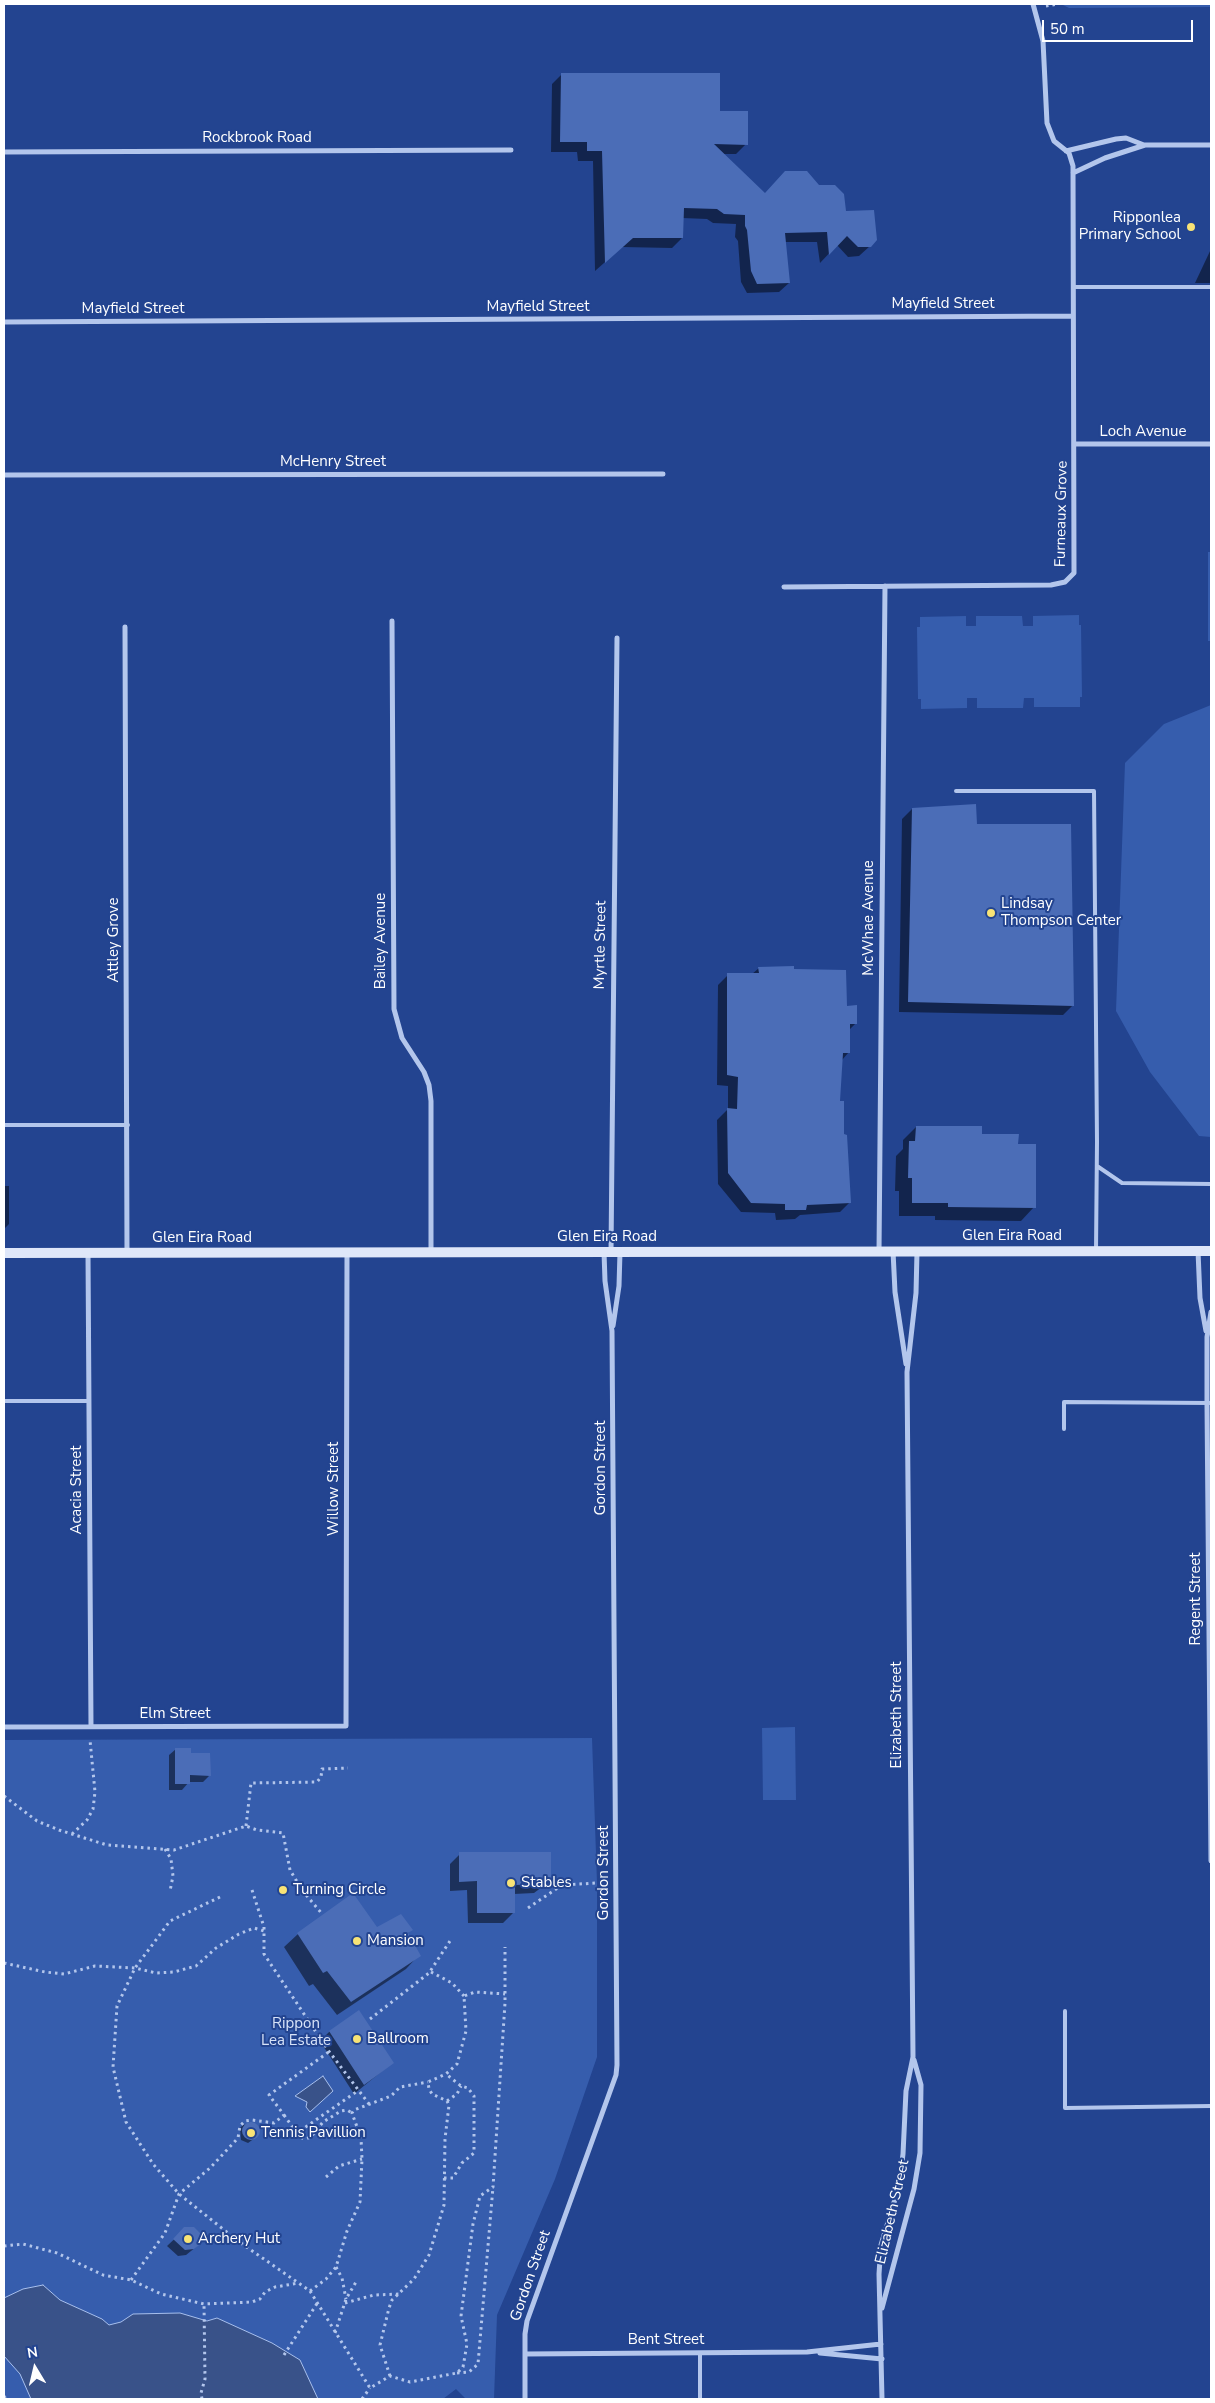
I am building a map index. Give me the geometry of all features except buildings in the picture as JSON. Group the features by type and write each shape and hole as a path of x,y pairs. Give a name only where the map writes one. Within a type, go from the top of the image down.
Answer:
{"main road":[{"name":"Glen Eira Road","path":"4,1253 1211,1251"}],"street":[{"path":"1033,4 1043,41 1045,117 1054,141 1066,152 1116,138 1126,138 1145,145"},
{"path":"1073,173 1105,158 1145,145 1211,145"},
{"name":"Rockbrook Road","path":"4,152 511,150"},
{"name":"Furneaux Grove","path":"784,588 1051,585 1065,582 1072,578 1076,568 1073,173 1072,160 1066,152"},
{"name":"Mayfield Street","path":"4,322 1073,316"},
{"name":"Loch Avenue","path":"1075,444 1211,444"},
{"name":"McHenry Street","path":"4,475 663,474"},
{"name":"McWhae Avenue","path":"879,1252 884,586"},
{"name":"Bailey Avenue","path":"392,621 394,1009 402,1038 424,1072 432,1101 431,1252"},
{"name":"Attley Grove","path":"125,627 127,1254"},
{"name":"Myrtle Street","path":"612,1252 617,638"},
{"name":"Elizabeth Street","path":"893,1251 895,1292 907,1372"},
{"name":"Elizabeth Street","path":"882,2399 879,2274 881,2245 899,2186 903,2154 906,2092 913,2057 907,1372 916,1294 917,1251"},
{"name":"Regent Street","path":"1198,1251 1200,1298 1207,1337 1209,1403 1211,1862"},
{"name":"Gordon Street","path":"612,1252 619,1286 612,1331"},
{"name":"Gordon Street","path":"525,2399 527,2321 616,2075 617,2064 612,1331 605,1281 612,1252"},
{"name":"Acacia Street","path":"88,1253 92,1726"},
{"name":"Willow Street","path":"346,1726 347,1253"},
{"name":"Regent Street","path":"1207,1337 1211,1312"},
{"name":"Elm Street","path":"4,1727 346,1726"},
{"name":"Elizabeth Street","path":"881,2313 914,2188 920,2153 921,2085 913,2057"},
{"name":"Bent Street","path":"525,2354 807,2352 881,2344"},
{"name":"Bent Street","path":"807,2352 882,2359"}],"lane":[{"path":"1074,287 1211,287"},
{"path":"956,791 1094,791 1096,1251"},
{"path":"4,1125 128,1125"},
{"path":"1097,1166 1122,1183 1211,1184"},
{"path":"4,1401 89,1401"},
{"path":"1064,1430 1064,1402 1209,1403"},
{"path":"1065,2011 1066,2108 1211,2106"},
{"path":"700,2353 700,2399"}],"path":[{"path":"72,1834 87,1820 93,1809 95,1792 90,1740"},
{"path":"246,1826 250,1783 317,1782 321,1777 322,1770 348,1768"},
{"path":"4,1796 37,1821 107,1845 174,1850 246,1826 257,1830 283,1833 290,1870 302,1890 323,1915"},
{"path":"165,1849 171,1859 172,1876 170,1891"},
{"path":"528,1908 562,1885 597,1883"},
{"path":"252,1890 264,1931 264,1954 330,2052 369,2104"},
{"path":"220,1897 170,1921 135,1968 117,2006 113,2067 126,2122 153,2164 179,2194 238,2241 310,2291 370,2388"},
{"path":"4,1963 64,1974 95,1966 135,1968 156,1974 174,1972 196,1966 216,1948 239,1934 254,1928 264,1931"},
{"path":"370,2019 431,1972 450,1941"},
{"path":"362,2399 370,2388 390,2376 410,2382 469,2372 478,2364 494,2187 506,1994 505,1947"},
{"path":"352,2113 354,2110 391,2096 400,2087 428,2082 446,2074 457,2064 466,2031 464,1996 452,1983 431,1972"},
{"path":"464,1996 475,1992 506,1994"},
{"path":"310,2291 326,2279 336,2268 347,2232 360,2202 361,2138 352,2113 347,2110 341,2111 323,2122 311,2137 305,2139 299,2137 269,2095 330,2052"},
{"path":"444,2178 453,2178 459,2167 474,2153 474,2096 468,2088 461,2086 446,2074"},
{"path":"428,2082 428,2089 432,2094 447,2101"},
{"path":"447,2101 457,2094 461,2086"},
{"path":"297,2133 359,2090"},
{"path":"390,2376 380,2345 389,2308 392,2300 414,2279 429,2255 444,2205 447,2101"},
{"path":"131,2280 165,2233 179,2194 210,2168 238,2138 240,2126 245,2121 252,2120 274,2123 284,2115"},
{"path":"326,2177 339,2166 362,2159"},
{"path":"458,2373 463,2367 466,2344 460,2316 473,2224 480,2196 494,2187"},
{"path":"4,2246 24,2244 57,2253 102,2275 131,2280 161,2294 204,2304 252,2302 260,2299 265,2292 276,2287 300,2283"},
{"path":"336,2268 342,2278 346,2301"},
{"path":"335,2333 346,2301 356,2282"},
{"path":"346,2301 374,2295 400,2294"},
{"path":"284,2356 318,2302"},
{"path":"202,2399 205,2378 204,2304"}],"green space":[{"path":"1061,4 1211,4 1211,7 1069,8"},
{"path":"1208,552 1211,552 1211,641 1208,641"},
{"path":"1079,615 1079,625 1081,625 1082,697 1080,697 1080,707 1034,707 1034,698 1024,698 1023,708 977,708 977,698 967,698 967,708 921,709 921,699 918,699 917,627 920,627 920,617 966,616 966,626 976,626 976,616 1022,616 1023,626 1033,626 1033,616"},
{"path":"1211,705 1211,1137 1199,1136 1150,1072 1116,1011 1125,763 1164,724"},
{"path":"795,1727 796,1800 763,1800 762,1728"},
{"name":"Rippon Lea Estate","path":"592,1738 597,1883 597,2057 555,2179 497,2315 494,2399 466,2399 456,2389 443,2399 4,2399 4,1740"}],"shaded area":[{"path":"323,2076 333,2091 310,2112 306,2107 307,2102 295,2096"},
{"path":"43,2285 60,2300 102,2319 109,2325 121,2322 133,2314 180,2313 207,2321 217,2318 272,2343 300,2360 318,2399 31,2399 20,2374 4,2356 4,2298 23,2289"}],"place":[{"name":"Ripponlea Primary School","path":"1191,227"},
{"name":"Lindsay Thompson Center","path":"991,913"},
{"name":"Stables","path":"511,1883"},
{"name":"Turning Circle","path":"283,1890"},
{"name":"Mansion","path":"357,1941"},
{"name":"Ballroom","path":"357,2039"},
{"name":"Tennis Pavillion","path":"251,2133"},
{"name":"Archery Hut","path":"188,2239"}]}
